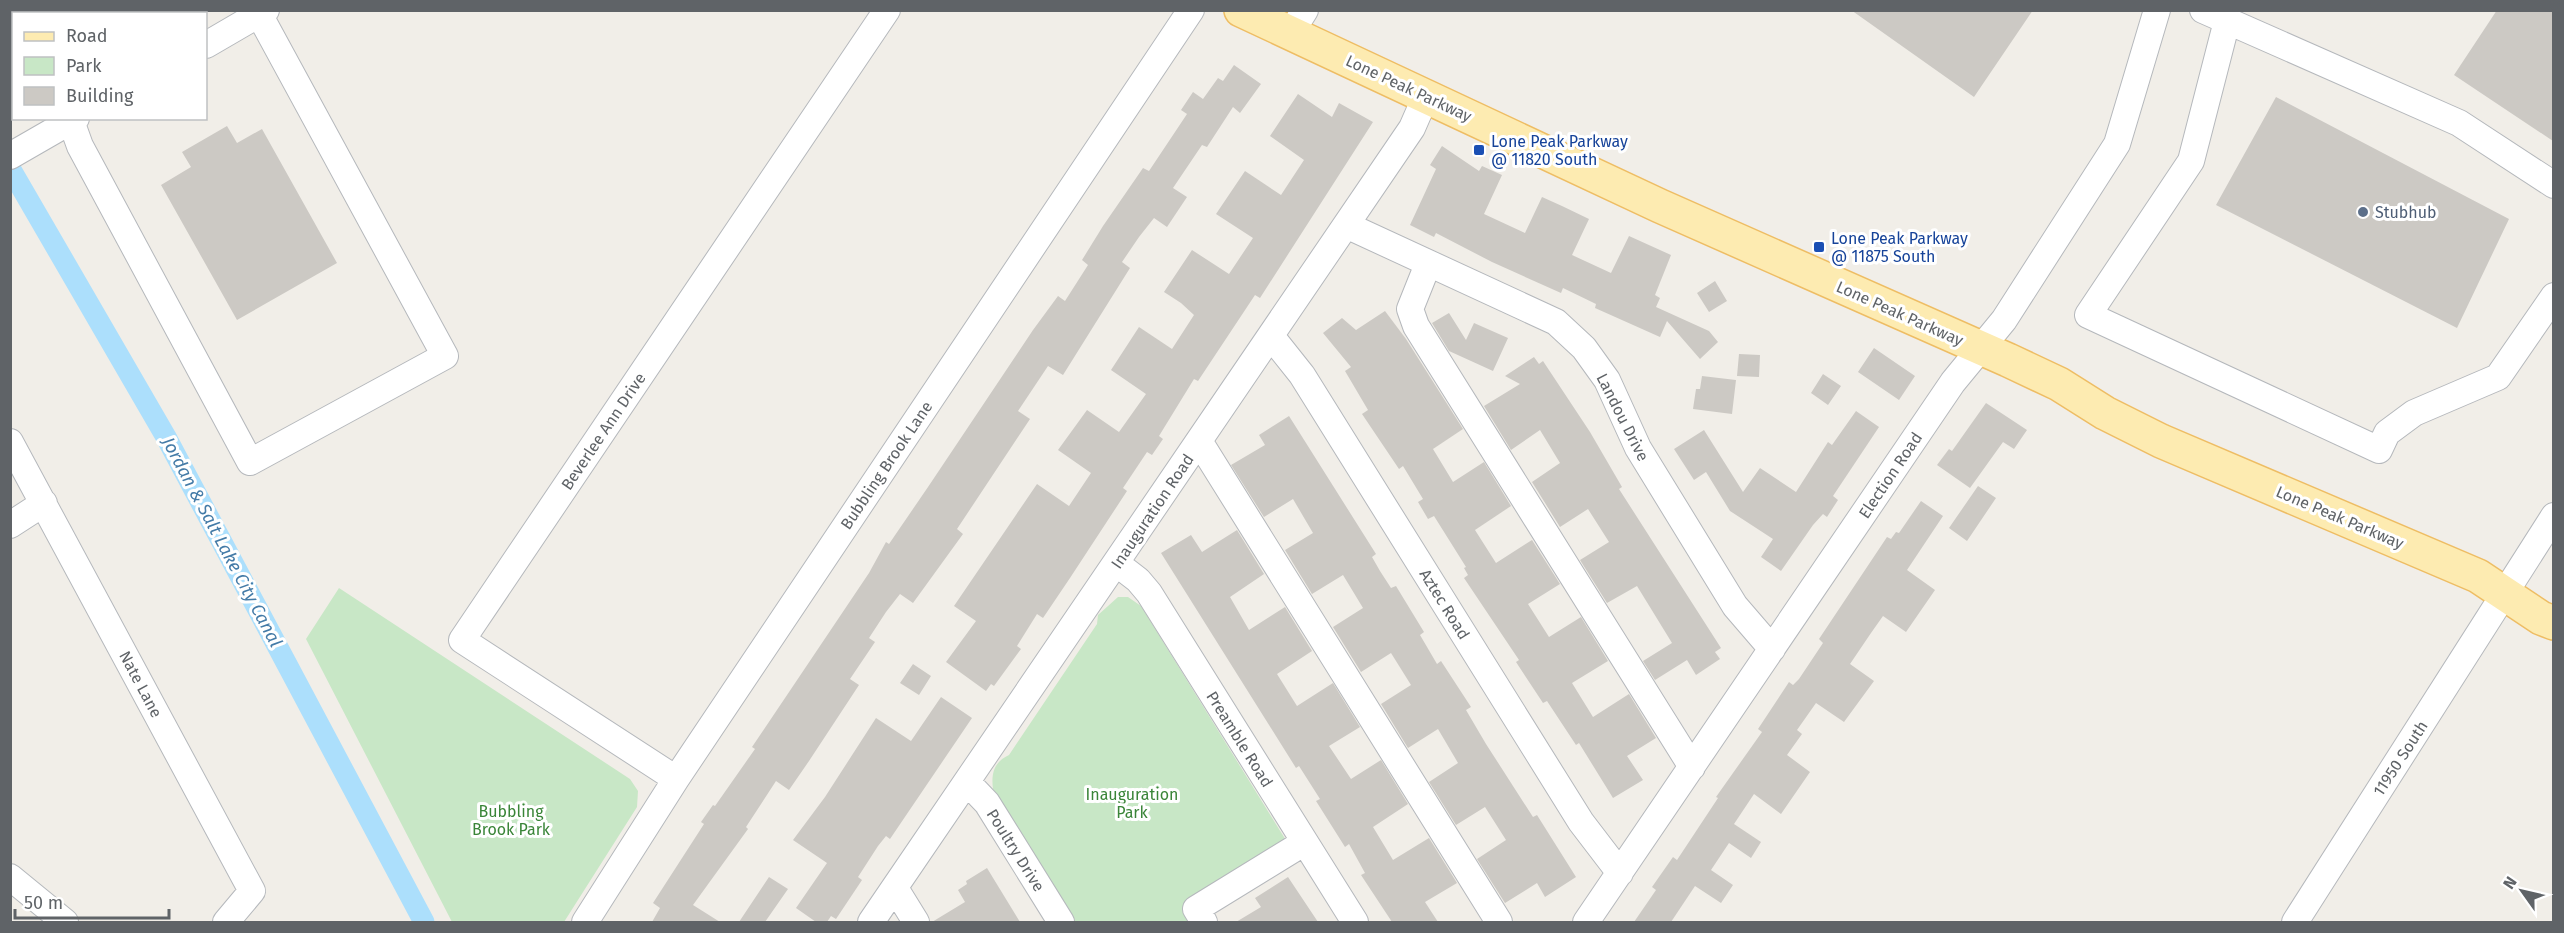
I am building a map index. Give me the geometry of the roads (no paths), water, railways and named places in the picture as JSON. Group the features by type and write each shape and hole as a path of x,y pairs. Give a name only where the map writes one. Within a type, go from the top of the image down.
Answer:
{"main road":[{"name":"Lone Peak Parkway","path":"1241,10 1297,22 1426,96 1660,206 2060,384 2105,413 2160,441 2478,576 2553,624"}],"street":[{"name":"Beverlee Ann Drive","path":"676,779 462,640 887,10"},
{"name":"Bubbling Brook Lane","path":"585,922 676,779 1191,10"},
{"name":"Election Road","path":"1586,922 1953,382 2004,320 2117,144 2157,10"},
{"path":"2203,10 2459,123 2553,185"},
{"path":"10,156 74,120 80,146 250,462 445,356 263,12 207,44"},
{"path":"2227,21 2191,161 2088,315 2379,450 2387,433 2414,413 2498,377 2553,296"},
{"name":"Inauguration Road","path":"872,922 1412,128 1426,96"},
{"name":"Landou Drive","path":"1346,225 1556,322 1584,348 1607,380 1638,448 1735,606 1772,649"},
{"path":"1428,264 1412,299 1412,318 1692,767"},
{"name":"Aztec Road","path":"1270,336 1302,375 1581,822 1620,873"},
{"path":"1199,441 1499,922"},
{"name":"Nate Lane","path":"10,442 252,891 226,922"},
{"path":"10,525 44,503"},
{"name":"11950 South","path":"2295,922 2553,516"},
{"name":"Preamble Road","path":"1116,563 1138,580 1149,593 1355,922"},
{"name":"Poultry Drive","path":"967,782 987,802 1061,922"},
{"path":"1204,922 1196,909 1305,842"},
{"path":"10,877 65,922"},
{"path":"895,888 916,922"}],"waterway":[{"name":"Jordan & Salt Lake City Canal","path":"10,168 166,437 424,922"}],"place":[{"name":"Lone Peak Parkway @ 11820 South","path":"1479,150"},
{"name":"Stubhub","path":"2363,212"},
{"name":"Lone Peak Parkway @ 11875 South","path":"1819,247"}],"park label":[{"name":"Inauguration Park","path":"1132,803"},
{"name":"Bubbling Brook Park","path":"511,820"}]}
